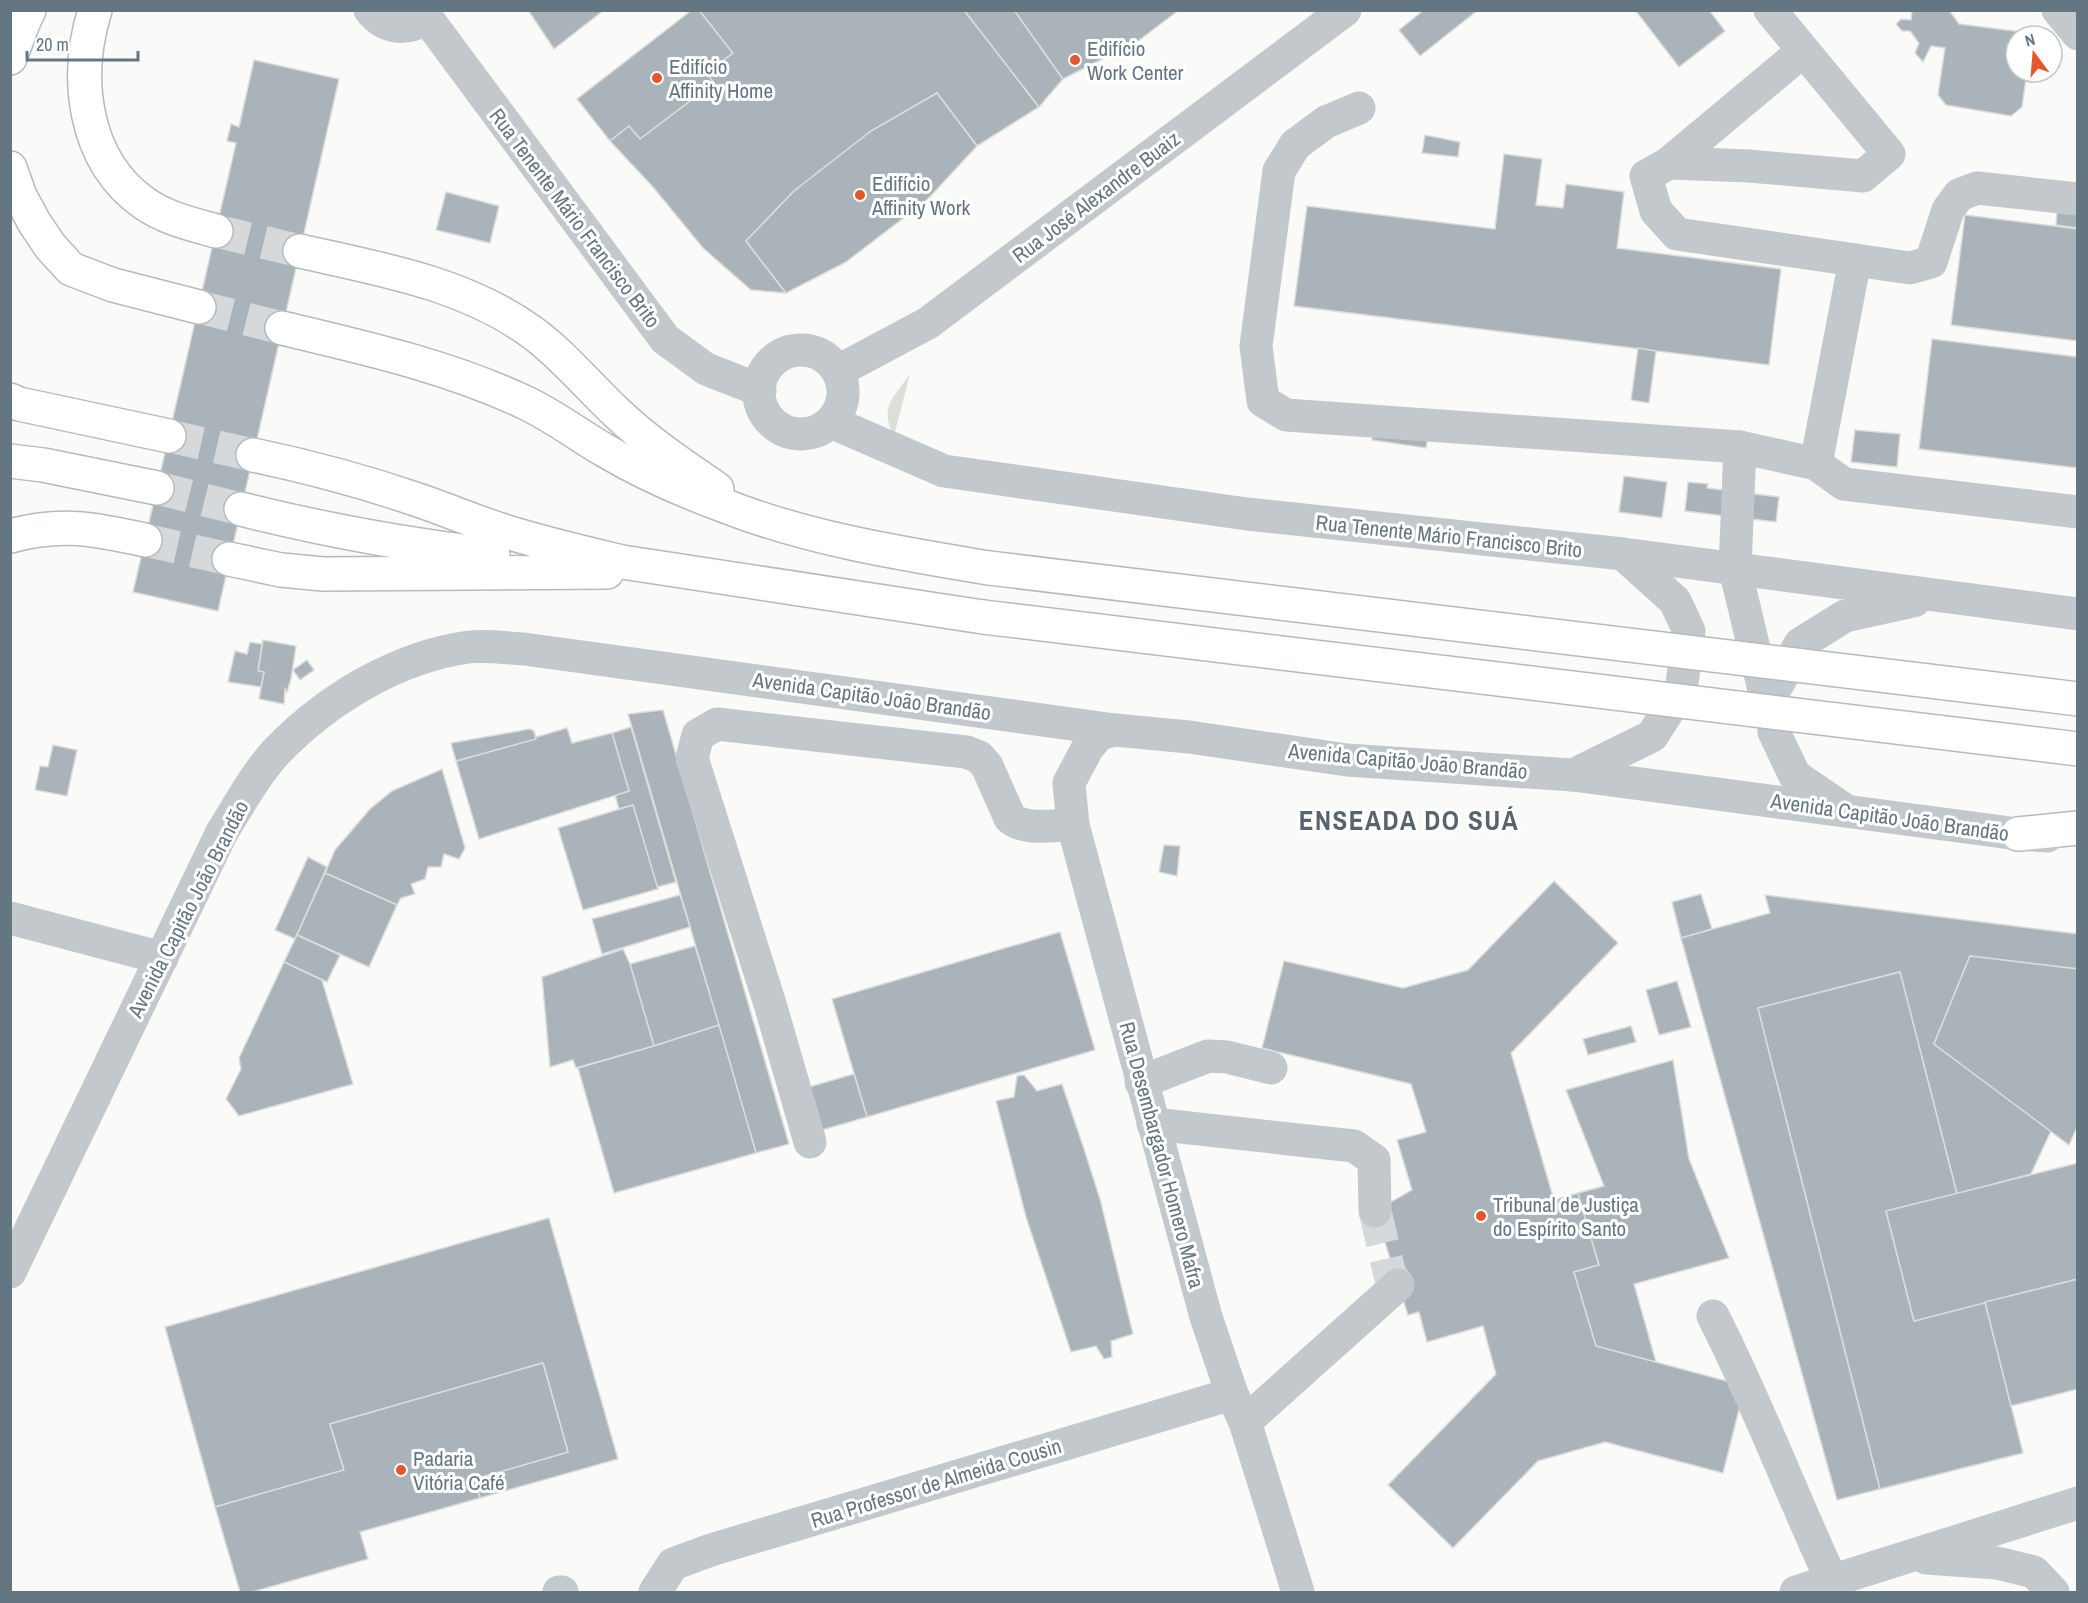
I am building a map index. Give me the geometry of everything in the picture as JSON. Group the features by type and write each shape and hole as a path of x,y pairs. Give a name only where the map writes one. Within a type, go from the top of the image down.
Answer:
{"main road":[{"path":"10,58 29,10"},
{"path":"95,10 86,54 84,86 88,115 110,169 125,187 164,215 216,231"},
{"path":"10,168 20,196 34,222 50,246 71,268"},
{"path":"10,232 71,268 113,285 199,307"},
{"path":"300,251 397,272 436,284 504,315 533,333 617,414 662,450 718,490 778,525"},
{"path":"282,328 411,359 489,386 527,403 648,474 726,507 778,525 869,548 989,568 2078,699"},
{"path":"10,400 19,404 169,436"},
{"path":"253,455 324,471 420,501 506,532 622,562 983,617 2078,749"},
{"path":"10,461 43,465 157,488"},
{"path":"241,509 301,524 408,545 573,564 692,572"},
{"path":"10,536 62,527 94,528 146,540"},
{"path":"229,559 280,570 323,574 692,572"},
{"path":"2018,834 2078,828"}],"street":[{"path":"370,10 375,17 396,27 412,27 423,15"},
{"name":"Rua José Alexandre Buaiz","path":"838,371 928,323 1345,10"},
{"path":"1669,162 1863,176 1889,154 1770,10"},
{"path":"2058,10 2078,34"},
{"name":"Rua Tenente Mário Francisco Brito","path":"423,15 665,339 706,369 759,390"},
{"path":"1803,51 1669,162 1646,176 1656,211 1677,234 1910,268 1931,262 1948,210 1959,195 1977,188 2078,199"},
{"path":"1359,108 1326,122 1295,145 1279,171 1256,346 1263,401 1286,415 1740,447 1816,464 1844,484 2078,512"},
{"path":"1816,464 1855,260"},
{"path":"805,350 818,353 829,360 838,371 843,384 843,398 839,411 831,422 819,430 805,434 791,433 778,427 767,417 761,404 759,390 762,377 779,356 792,351 805,350"},
{"name":"Rua Tenente Mário Francisco Brito","path":"831,422 944,471 1247,514 1623,554 1933,597 2078,614"},
{"path":"1740,447 1735,568 1774,732 1795,776 1847,812"},
{"path":"1573,775 1652,736 1681,691 1689,631 1675,601 1623,554"},
{"path":"1774,732 1774,691 1800,644 1845,616 1933,597"},
{"name":"Avenida Capitão João Brandão","path":"10,1272 222,832 250,786 275,754 308,721 388,670 460,649 470,647 524,649 1347,760 1573,775 2018,834 2078,838"},
{"path":"810,1142 770,1004 692,758 698,735 717,724 966,752 979,757 987,766 1010,818 1016,823 1073,825"},
{"name":"Rua Desembargador Homero Mafra","path":"1115,730 1099,734 1087,749 1069,783 1073,825 1206,1317 1239,1408 1298,1593"},
{"path":"10,918 162,958"},
{"path":"1141,1082 1209,1056 1227,1057 1271,1068"},
{"path":"1153,1124 1354,1146 1374,1160 1375,1211"},
{"path":"1239,1408 1398,1285"},
{"path":"1713,1316 1743,1376 1793,1520 1832,1581"},
{"name":"Rua Professor de Almeida Cousin","path":"655,1593 673,1564 711,1550 1239,1408"},
{"path":"1796,1593 2078,1503"},
{"path":"1910,1557 1998,1563 2034,1572 2053,1593"}],"shaded area":[{"path":"910,374 894,436 888,410 890,403"}],"building":[{"path":"528,10 604,10 554,49"},
{"name":"Edifício Affinity Home","path":"692,10 699,10 733,53 707,73 714,83 640,139 629,126 610,141 577,99"},
{"path":"699,10 964,10 1039,107 977,146 937,93 871,131 794,191 746,241 786,293 751,290 703,248 653,187 610,141 629,126 640,139 714,83 707,73 733,53"},
{"path":"964,10 1014,10 1063,79 1039,107"},
{"name":"Edifício Work Center","path":"1014,10 1179,10 1138,41 1063,79"},
{"path":"1424,10 1478,10 1420,56 1399,30"},
{"path":"1635,10 1709,10 1725,31 1679,67"},
{"path":"1912,10 1949,10 1959,24 2004,30 2004,84 2025,84 2022,107 2011,116 1946,105 1938,95 1945,48 1931,46 1923,62 1915,53 1919,43 1910,31 1902,31 1896,24 1901,19 1911,20"},
{"path":"254,60 339,79 218,611 133,592 236,143 227,141 231,124 239,127"},
{"name":"Edifício Affinity Work","path":"937,93 977,146 927,200 846,262 786,293 746,241 794,191 871,131"},
{"path":"1425,135 1460,142 1458,157 1422,153"},
{"path":"1504,154 1542,159 1536,205 1563,208 1566,184 1624,192 1617,248 1781,269 1769,365 1294,306 1307,206 1495,229"},
{"path":"446,192 499,206 490,243 436,230"},
{"path":"2057,212 2078,214 2078,228 2056,225"},
{"path":"1965,215 2078,229 2078,341 1951,325"},
{"path":"1932,339 2078,357 2078,468 1919,449"},
{"path":"1638,348 1656,351 1649,403 1631,400"},
{"path":"1374,428 1428,436 1426,448 1372,440"},
{"path":"1855,430 1900,434 1897,467 1851,462"},
{"path":"1624,476 1667,482 1662,518 1619,512"},
{"path":"1688,482 1708,484 1707,488 1779,497 1776,522 1685,511"},
{"path":"263,640 296,646 287,692 285,689 284,704 259,699 264,672 258,671"},
{"path":"250,642 262,644 258,671 264,672 261,687 228,682 235,651 247,654"},
{"path":"307,660 314,670 300,680 293,670"},
{"path":"663,710 789,1144 756,1153 628,714"},
{"path":"631,727 676,882 657,887 633,805 619,809 615,795 629,791 612,733"},
{"path":"567,728 572,743 612,733 629,791 479,839 456,761"},
{"path":"530,729 534,731 536,739 456,761 451,743"},
{"path":"53,745 77,750 67,796 35,790 40,766 48,767"},
{"path":"442,769 465,848 459,859 444,854 441,867 428,867 425,879 411,884 415,894 401,898 397,905 325,873 335,850 370,809 392,791"},
{"path":"633,805 658,889 583,910 558,828"},
{"path":"1164,845 1180,846 1177,876 1159,872"},
{"path":"308,857 327,867 295,939 275,930"},
{"path":"325,873 397,905 369,967 297,935"},
{"name":"Tribunal de Justiça do Espírito Santo","path":"1554,881 1618,943 1511,1053 1554,1200 1578,1193 1599,1265 1574,1272 1596,1346 1745,1386 1723,1473 1605,1442 1538,1461 1453,1548 1388,1485 1496,1374 1483,1326 1427,1342 1419,1312 1408,1315 1375,1211 1412,1190 1397,1140 1426,1132 1411,1084 1262,1048 1284,961 1403,988 1468,970"},
{"path":"1701,894 1712,929 1681,938 1672,902"},
{"path":"680,895 690,927 602,954 592,919"},
{"path":"1765,895 2078,934 2078,969 1970,956 1934,1044 2051,1131 2031,1174 1957,1194 1900,972 1758,1008 1880,1489 1837,1500 1681,938 1770,913"},
{"path":"1060,932 1095,1050 867,1117 832,999"},
{"path":"297,935 340,955 327,982 284,962"},
{"path":"695,946 719,1025 654,1046 630,964"},
{"path":"623,949 630,964 654,1046 576,1068 573,1060 550,1067 542,977"},
{"path":"1970,956 2078,969 2078,1125 2069,1145 1934,1044"},
{"path":"284,962 322,980 353,1084 239,1116 226,1099 241,1069 239,1058"},
{"path":"1900,972 1957,1194 1886,1211 1914,1321 1985,1302 2023,1453 1880,1489 1758,1008"},
{"path":"1677,981 1691,1027 1659,1035 1646,990"},
{"path":"719,1025 756,1153 614,1193 578,1068"},
{"path":"1631,1026 1636,1042 1588,1055 1583,1039"},
{"path":"1673,1060 1689,1159 1729,1258 1634,1284 1656,1362 1596,1346 1574,1272 1599,1265 1578,1193 1604,1186 1566,1090"},
{"path":"854,1074 867,1117 822,1130 809,1087"},
{"path":"1024,1075 1037,1091 1062,1084 1100,1199 1133,1334 1111,1341 1112,1357 1104,1359 1096,1346 1071,1352 1026,1217 996,1101 1014,1097 1017,1076"},
{"path":"2078,1163 2078,1279 1914,1321 1886,1211"},
{"path":"549,1218 618,1459 480,1498 475,1479 568,1452 543,1363 330,1424 344,1470 215,1507 165,1327"},
{"path":"2078,1279 2078,1389 2011,1406 1985,1302"},
{"path":"543,1363 568,1452 475,1479 480,1498 360,1532 368,1559 252,1592 240,1592 215,1507 344,1470 330,1424"}],"tunnel":[{"path":"216,231 300,251"},
{"path":"199,307 282,328"},
{"path":"169,436 253,455"},
{"path":"157,488 241,509"},
{"path":"145,540 229,559"},
{"path":"1375,1211 1390,1275 1398,1285"}],"place":[{"name":"Edifício Work Center","path":"1075,60"},
{"name":"Edifício Affinity Home","path":"657,78"},
{"name":"Edifício Affinity Work","path":"860,195"},
{"name":"Tribunal de Justiça do Espírito Santo","path":"1481,1216"},
{"name":"Padaria Vitória Café","path":"401,1470"}],"district":[{"name":"ENSEADA DO SUÁ","path":"1409,820"}]}
